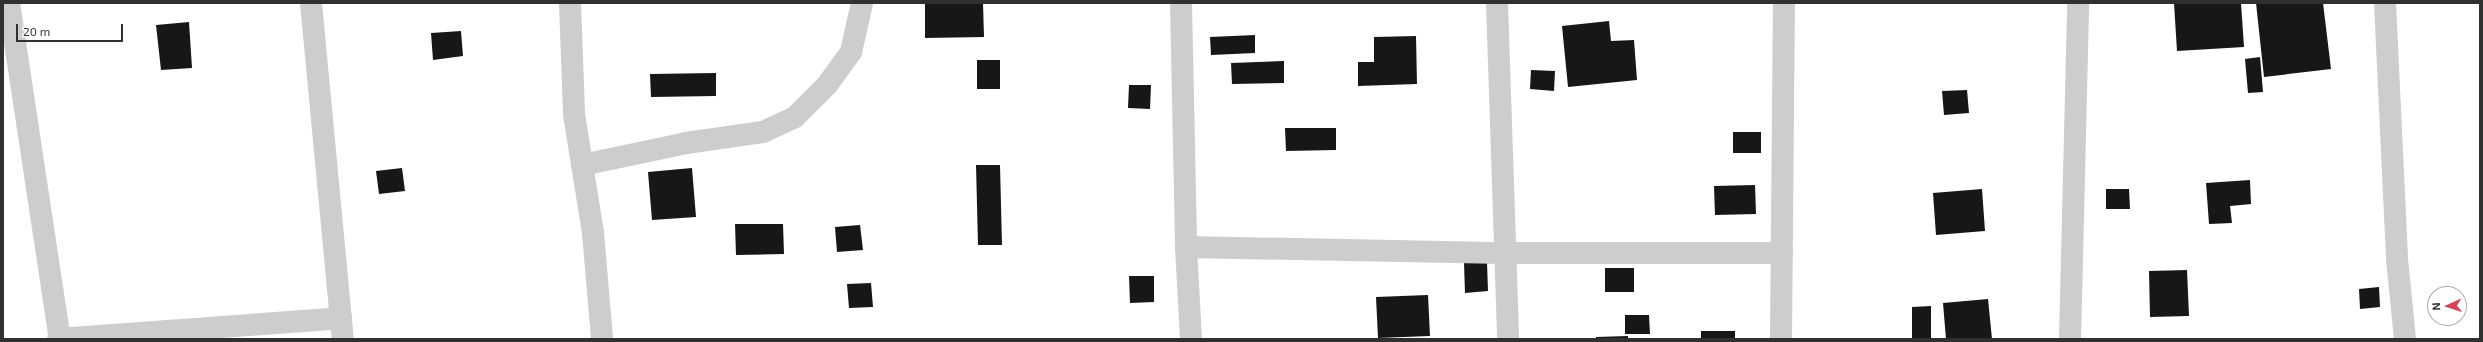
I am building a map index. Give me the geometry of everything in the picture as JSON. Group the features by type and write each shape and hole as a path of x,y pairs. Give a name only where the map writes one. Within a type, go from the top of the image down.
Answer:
{"street":[{"path":"9,3 59,339 342,328 310,3"},
{"path":"570,3 574,114 593,233 602,339"},
{"path":"582,165 686,143 763,132 795,117 828,85 850,52 862,3"},
{"path":"1181,3 1186,247 1191,339"},
{"path":"1497,3 1508,339"},
{"path":"1781,339 1784,3"},
{"path":"2070,339 2078,3"},
{"path":"2385,3 2397,259 2405,339"},
{"path":"1186,247 1505,253 1782,253"}],"building":[{"path":"925,3 983,3 984,37 925,38"},
{"path":"2174,3 2241,3 2244,47 2177,51"},
{"path":"2256,3 2323,3 2331,69 2264,77"},
{"path":"1609,21 1611,41 1634,40 1637,80 1568,87 1562,26"},
{"path":"189,22 192,68 161,70 156,25"},
{"path":"461,31 463,56 433,60 431,33"},
{"path":"1255,35 1255,53 1211,55 1210,37"},
{"path":"1416,36 1417,84 1358,86 1358,62 1374,62 1374,37"},
{"path":"2260,57 2263,92 2248,93 2245,59"},
{"path":"977,60 1000,60 1000,89 977,89"},
{"path":"1284,61 1284,83 1232,84 1231,63"},
{"path":"1531,70 1555,71 1554,91 1530,89"},
{"path":"716,73 716,96 651,97 650,74"},
{"path":"1129,85 1151,85 1150,109 1128,108"},
{"path":"1967,90 1969,113 1944,115 1942,91"},
{"path":"1285,128 1336,128 1336,150 1286,151"},
{"path":"1733,132 1761,132 1761,153 1733,153"},
{"path":"976,165 1000,165 1002,245 978,245"},
{"path":"402,168 405,191 379,194 376,171"},
{"path":"692,168 696,217 652,220 648,172"},
{"path":"2250,180 2251,204 2230,206 2232,223 2209,224 2206,183"},
{"path":"1755,185 1756,214 1715,215 1714,186"},
{"path":"1982,189 1985,231 1936,235 1933,193"},
{"path":"2106,189 2129,189 2130,209 2106,209"},
{"path":"735,224 783,224 784,254 736,255"},
{"path":"860,225 863,250 837,252 835,227"},
{"path":"1487,262 1488,291 1465,293 1464,263"},
{"path":"1605,268 1634,268 1634,292 1605,292"},
{"path":"2187,270 2189,316 2150,317 2149,271"},
{"path":"1129,276 1154,276 1154,302 1130,303"},
{"path":"871,283 873,307 849,308 847,284"},
{"path":"2379,287 2380,307 2360,309 2359,289"},
{"path":"1428,295 1430,336 1378,338 1376,297"},
{"path":"1988,299 1992,339 1946,339 1943,303"},
{"path":"1931,306 1931,339 1912,339 1912,307"},
{"path":"1625,315 1649,315 1650,334 1625,334"},
{"path":"1701,331 1735,331 1735,339 1701,339"},
{"path":"1628,336 1628,339 1596,339 1596,337"}]}
